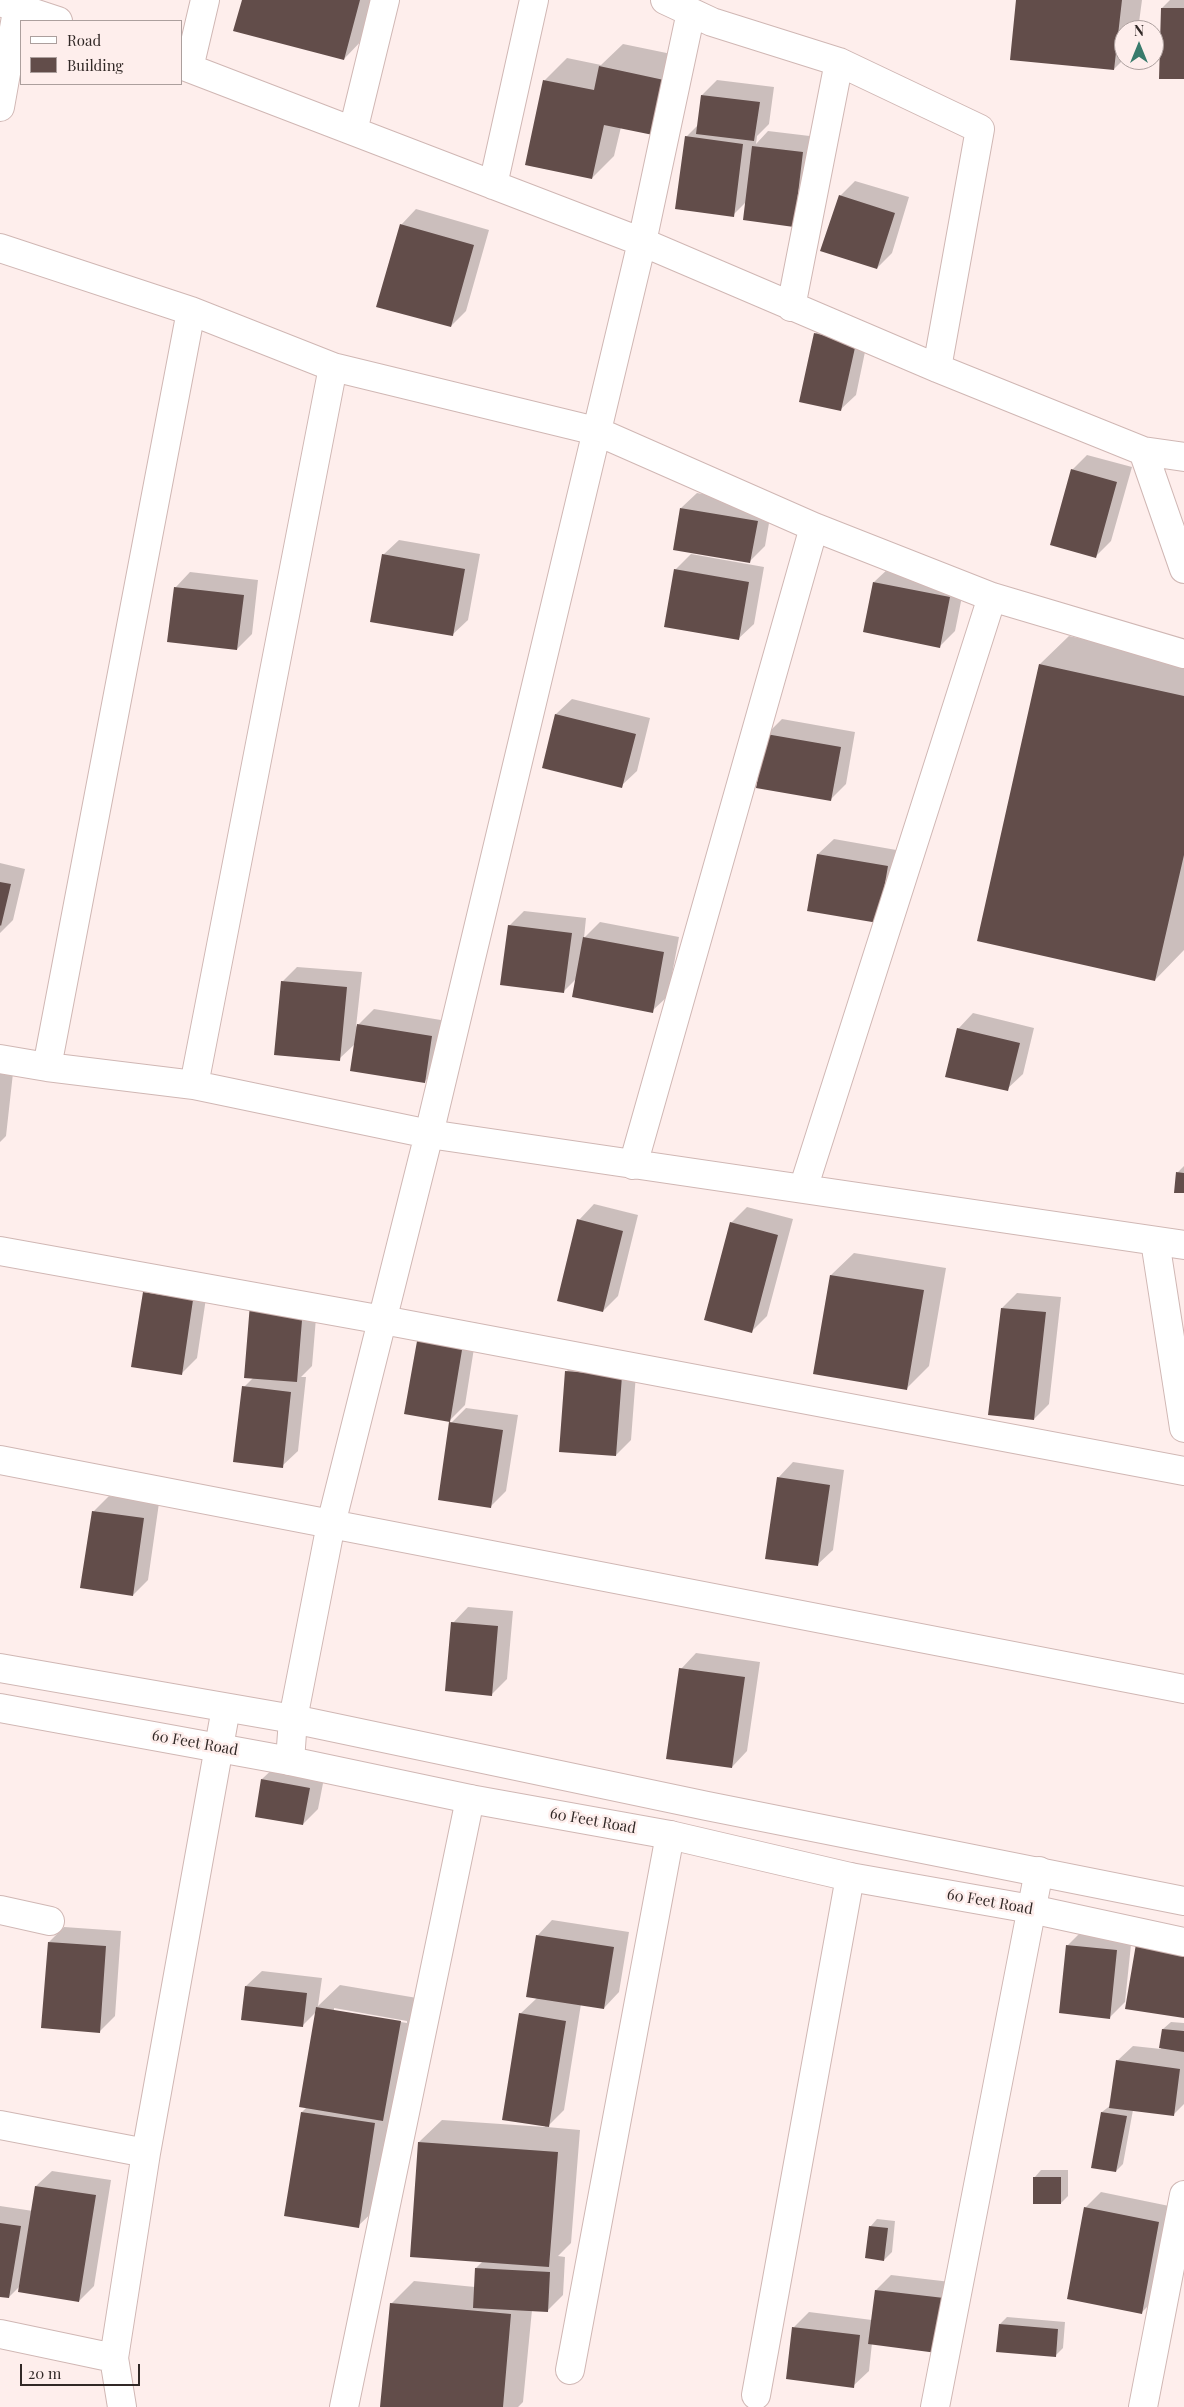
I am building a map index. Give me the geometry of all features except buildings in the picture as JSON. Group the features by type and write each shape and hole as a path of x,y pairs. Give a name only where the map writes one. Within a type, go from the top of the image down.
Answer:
{"street":[{"path":"205,0 185,66 642,242 937,368 1143,450 1184,457"},
{"path":"353,131 385,0"},
{"path":"493,185 534,0"},
{"path":"665,0 712,22 839,62 980,129 937,368"},
{"path":"0,107 12,3 55,20"},
{"path":"290,1761 293,1720 331,1524 429,1134 642,242 691,12"},
{"path":"791,307 839,62"},
{"path":"0,248 191,311 332,367 596,431 814,527 992,597 1184,654"},
{"path":"47,1067 191,311"},
{"path":"194,1085 332,367"},
{"path":"1143,450 1184,569"},
{"path":"633,1165 814,527"},
{"path":"804,1189 992,597"},
{"path":"0,1059 47,1067 194,1085 429,1134 1184,1246"},
{"path":"1156,1241 1184,1428"},
{"path":"0,1251 383,1320 1184,1471"},
{"path":"0,1460 1184,1689"},
{"path":"0,1668 293,1720 716,1808 1184,1901"},
{"name":"60 Feet Road","path":"0,1708 220,1747 470,1799 670,1835 850,1877 1031,1909 1184,1942"},
{"path":"122,2407 114,2358 146,2153 226,1708"},
{"path":"344,2407 470,1799"},
{"path":"570,2370 670,1835"},
{"path":"935,2407 1039,1871"},
{"path":"756,2395 850,1877"},
{"path":"0,1910 50,1921"},
{"path":"0,2125 146,2153"},
{"path":"1143,2407 1177,2262 1184,2195"},
{"path":"0,2334 114,2358"}]}
